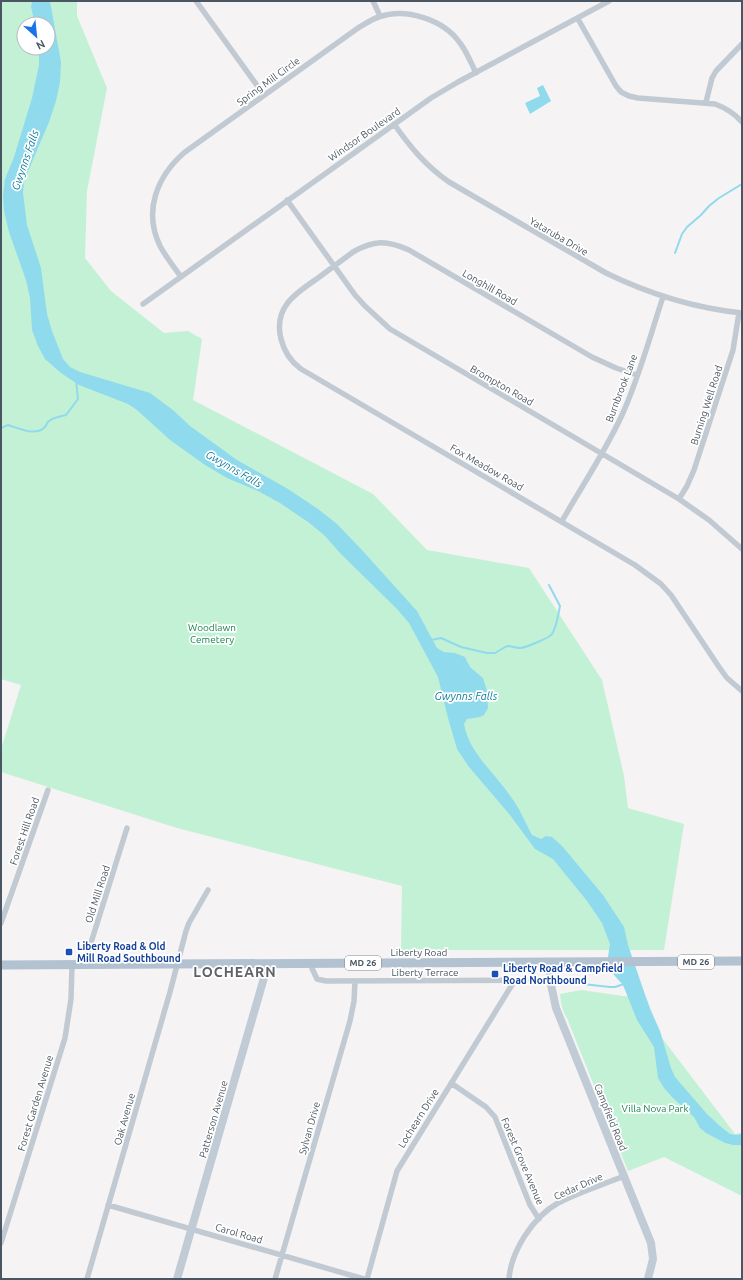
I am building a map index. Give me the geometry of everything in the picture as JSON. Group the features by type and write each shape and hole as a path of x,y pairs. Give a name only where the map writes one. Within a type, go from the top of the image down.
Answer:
{"main road":[{"name":"Liberty Road","path":"1,965 742,961"}],"street":[{"path":"196,1 264,95"},
{"path":"373,1 380,16"},
{"name":"Windsor Boulevard","path":"143,304 287,200 444,90 610,1"},
{"name":"Spring Mill Circle","path":"181,277 160,246 153,225 154,199 163,176 170,166 185,152 358,28 380,16 399,14 417,16 442,26 452,34 460,42 476,73"},
{"path":"578,18 612,80 621,92 638,98 706,102 715,104 725,107 742,122"},
{"path":"706,102 712,78 716,71 742,44"},
{"name":"Yataruba Drive","path":"394,124 408,145 421,160 449,182 606,273 635,287 663,297 702,308 741,313"},
{"name":"Brompton Road","path":"287,200 334,266 365,306 390,329 679,499 709,520 742,549"},
{"name":"Longhill Road","path":"334,266 353,252 371,244 390,243 399,245 592,357 616,368 637,375"},
{"name":"Fox Meadow Road","path":"334,266 297,292 282,311 279,334 285,351 290,359 301,369 635,564 661,584 680,607 727,678 742,691"},
{"name":"Burnbrook Lane","path":"562,521 602,453 622,415 663,297"},
{"name":"Burning Well Road","path":"679,499 690,478 732,355 741,313"},
{"name":"Forest Hill Road","path":"1,924 48,790"},
{"name":"Old Mill Road","path":"84,965 127,828"},
{"name":"Oak Avenue","path":"87,1279 189,923 208,890"},
{"name":"Campfield Road","path":"550,963 550,980 556,1008 651,1243 653,1259 648,1279"},
{"name":"Patterson Avenue","path":"177,1279 268,964"},
{"name":"Liberty Terrace","path":"310,964 315,976 321,980 550,980"},
{"name":"Forest Garden Avenue","path":"1,1243 65,1038 70,1005 72,965"},
{"name":"Lochearn Drive","path":"366,1279 397,1171 515,980"},
{"name":"Sylvan Drive","path":"275,1279 350,1021 354,1001 355,981"},
{"name":"Forest Grove Avenue","path":"451,1083 486,1106 495,1117 530,1205 539,1219"},
{"name":"Cedar Drive","path":"509,1279 511,1266 521,1242 539,1219 550,1209 558,1204 624,1176"},
{"name":"Carol Road","path":"108,1205 366,1279"}],"green space":[{"name":"Woodlawn Cemetery","path":"1,1 77,1 77,16 107,88 87,191 85,258 111,291 164,333 188,331 202,339 193,400 373,494 427,550 529,568 602,680 624,776 628,808 684,824 664,950 401,950 402,886 177,828 1,772 1,749 21,685 1,679"},
{"name":"Villa Nova Park","path":"581,990 623,996 646,997 662,1038 735,1134 742,1133 742,1196 664,1157 628,1171 562,1006 560,994"}],"water":[{"name":"Gwynns Falls","path":"32,1 50,1 53,16 33,16 31,7"},
{"name":"Gwynns Falls","path":"56,34 61,62 60,82 49,122 24,181 23,193 27,225 41,268 47,314 63,359 70,367 80,372 150,393 173,410 190,426 237,460 288,489 318,509 337,524 417,611 437,648 444,652 455,653 465,657 470,667 483,678 487,691 488,708 484,715 467,719 464,724 471,744 483,762 505,788 520,811 532,835 541,839 546,836 552,837 562,846 603,895 624,927 628,945 650,1009 660,1031 675,1077 707,1114 720,1126 730,1134 742,1134 742,1145 725,1143 706,1133 700,1128 694,1117 664,1088 658,1078 654,1047 637,1020 623,985 614,975 611,968 608,957 610,944 602,923 587,901 553,859 535,849 510,815 469,767 457,749 438,677 409,623 397,609 341,554 324,535 308,522 280,503 258,491 227,478 205,465 170,440 137,410 128,404 79,385 61,373 45,359 32,330 30,298 26,280 9,232 4,211 3,195 5,179 14,157 32,98 39,65 39,56 56,56"},
{"path":"543,85 551,101 530,114 525,103 540,96 537,88"}],"waterway":[{"path":"675,253 682,234 687,227 719,198 742,184"},
{"path":"1,428 8,425 32,432 41,430 52,419 66,415 78,399 76,380"},
{"path":"431,640 441,638 461,647 487,653 495,653 507,646 523,648 532,645 550,636 554,631 560,606 549,585"},
{"path":"564,982 610,987 624,984"}],"place":[{"name":"Liberty Road & Old Mill Road Southbound","path":"69,952"},
{"name":"Liberty Road & Campfield Road Northbound","path":"495,974"}],"district":[{"name":"LOCHEARN","path":"235,972"}]}
